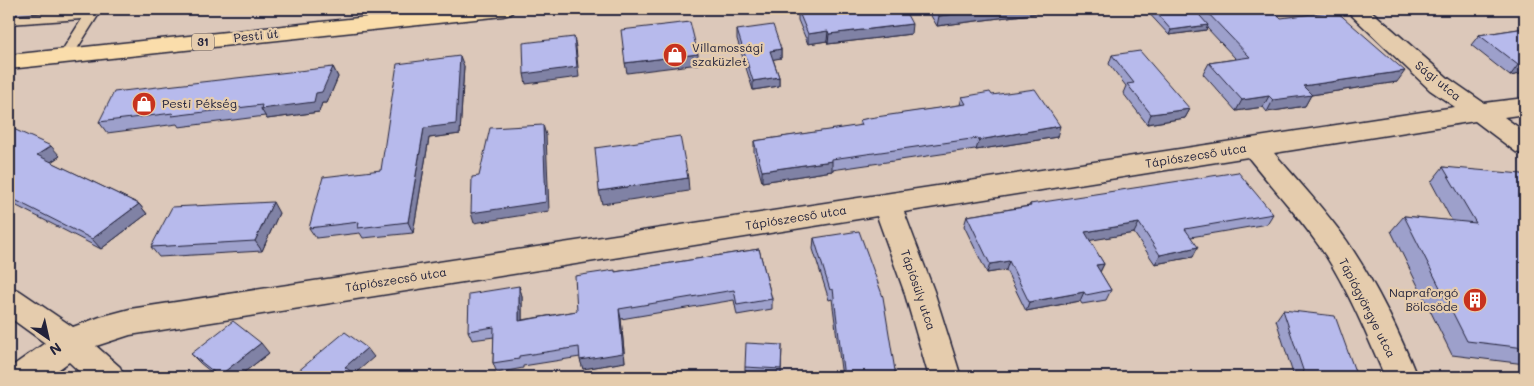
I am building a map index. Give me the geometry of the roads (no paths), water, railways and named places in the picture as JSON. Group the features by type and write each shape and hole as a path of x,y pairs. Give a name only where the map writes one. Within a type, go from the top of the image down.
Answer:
{"main road":[{"name":"Pesti út","path":"9,62 503,9"}],"street":[{"name":"Sági utca","path":"1356,9 1439,84 1525,146"},
{"name":"Tápiószecső utca","path":"24,377 70,343 100,330 130,322 1525,106"},
{"name":"Tápiógyörgye utca","path":"1254,147 1312,217 1345,263 1379,327 1401,377"},
{"name":"Tápiósüly utca","path":"886,204 919,291 945,377"},
{"path":"9,300 70,343 108,377"}],"lane":[{"path":"9,20 92,14 65,57"}],"place":[{"name":"Villamossági szaküzlet","path":"675,55"},
{"name":"Pesti Pékség","path":"144,104"},
{"name":"Napraforgó Bölcsőde","path":"1475,300"}]}
